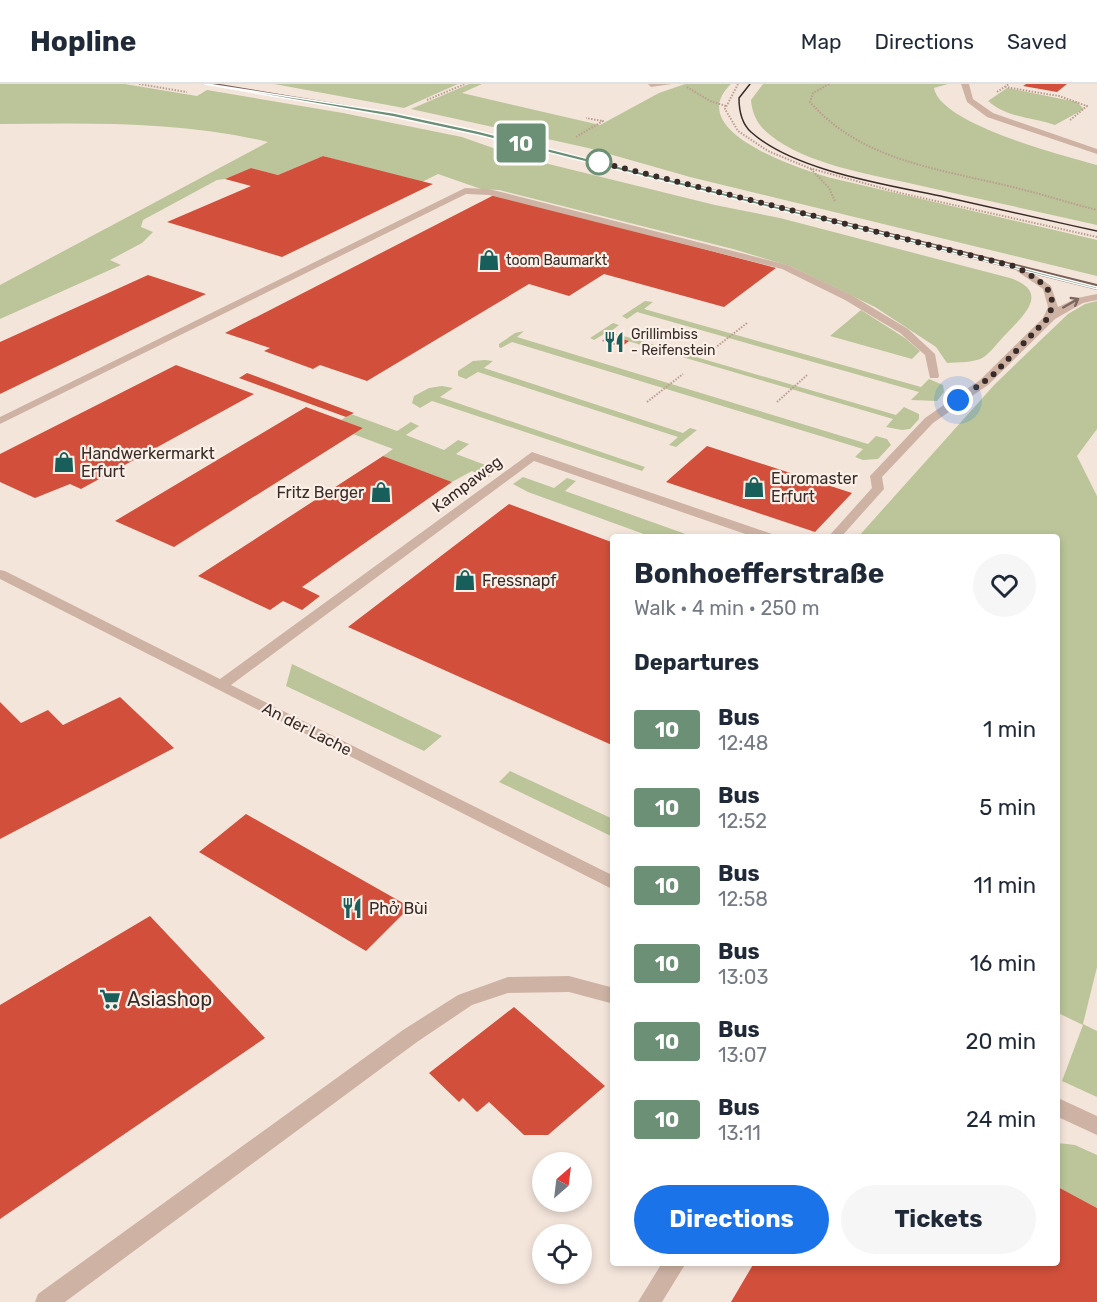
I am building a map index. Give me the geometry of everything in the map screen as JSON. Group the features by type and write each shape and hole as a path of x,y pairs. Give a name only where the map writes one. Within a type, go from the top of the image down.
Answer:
{"main road":[{"path":"207,84 394,115 478,133 1097,287"}],"street":[{"path":"651,85 668,84"},
{"path":"965,84 970,100 990,115 1097,152"},
{"path":"0,421 465,191 489,192 785,267 849,298 904,331 930,354 934,376"},
{"path":"1017,267 1048,288 1053,307 1048,318"},
{"path":"837,534 878,489 876,476 939,412 978,388 992,376 1048,318 1080,298 1097,297"},
{"name":"Kampaweg","path":"221,686 532,456 758,534"},
{"name":"An der Lache","path":"0,574 610,882"},
{"path":"46,1302 410,1036 465,1000 508,985 569,984 610,995"},
{"path":"1060,1108 1097,1126"},
{"path":"649,1302 673,1266"}],"path":[{"path":"139,84 188,92"},
{"path":"424,101 465,84"},
{"path":"686,84 688,88 710,101 726,106"},
{"path":"738,84 731,90 726,106 734,126 742,135 764,150 810,169 878,188 1097,237"},
{"path":"829,84 813,93 810,102 820,117 866,147 909,162 1097,210"},
{"path":"1005,87 1065,98 1082,102 1087,106 1085,110 1062,124"},
{"path":"572,138 603,121 586,118"},
{"path":"810,169 829,188 836,202"},
{"path":"715,348 747,323"},
{"path":"647,402 682,374"},
{"path":"777,402 807,375"}],"green space":[{"path":"0,84 125,84 197,96 207,90 343,113 462,137 516,156 715,205 780,218 1010,278 1029,290 1030,304 1021,318 984,357 971,361 947,363 936,347 875,307 790,266 733,249 499,190 481,189 438,174 422,182 323,156 278,175 251,168 217,180 143,220 141,227 153,232 142,243 110,260 121,265 0,319 0,285 268,142 202,130 169,127 0,124"},
{"path":"274,84 458,84 404,108"},
{"path":"469,84 482,84 462,93 600,125 659,93 685,84 731,84 720,101 721,117 732,132 750,145 771,156 827,177 1097,240 1097,276 690,177 588,148 411,109"},
{"path":"763,84 948,84 934,88 941,101 957,114 1005,137 1097,165 1097,225 857,172 819,161 785,145 762,128 756,119 751,100"},
{"path":"1007,88 1077,102 1084,109 1055,125 1020,116 1003,111 988,101"},
{"path":"645,301 653,302 644,309 921,387 929,379 943,385 944,392 937,401 911,400 919,392 637,312 627,319 622,316"},
{"path":"1097,301 1097,429 1077,456 1097,496 1097,967 1083,1024 1097,1031 1097,1097 1062,1081 1083,1025 1060,1014 1060,534 861,534 995,384 1068,314 1085,304"},
{"path":"861,310 905,338 920,351 912,359 830,336"},
{"path":"613,323 619,325 610,332 896,415 904,407 919,414 919,419 910,429 886,427 893,419 604,334 594,340 590,338"},
{"path":"524,331 517,337 868,444 876,436 887,439 891,445 878,459 863,460 855,457 863,449 512,342 499,347 499,344 515,333"},
{"path":"473,361 493,361 484,368 683,433 690,428 697,430 676,447 669,445 678,437 478,372 466,379 458,376 458,371"},
{"path":"442,386 453,388 440,397 645,467 642,471 432,401 420,408 412,403 414,396 429,388"},
{"path":"351,414 397,431 411,422 419,426 406,435 444,450 458,440 469,444 456,454 496,469 488,478 472,471 452,482 383,456 393,449 353,434 363,428 341,420"},
{"path":"523,477 554,488 567,478 576,481 565,491 686,534 644,534 528,492 513,484"},
{"path":"292,664 442,736 424,751 286,686"},
{"path":"510,771 610,818 610,836 499,782"},
{"path":"1060,1143 1075,1145 1097,1155 1097,1208 1060,1188"}],"building":[{"path":"1026,84 1067,84 1057,92 1023,86"},
{"path":"323,156 433,184 282,257 167,222 251,186 225,179 251,168 278,175"},
{"path":"496,194 776,268 724,307 604,274 569,296 529,284 367,381 320,365 313,369 264,351 270,348 225,333"},
{"path":"148,275 206,294 0,394 0,342"},
{"path":"609,335 629,341 621,347 602,341"},
{"path":"176,365 254,394 81,489 70,484 35,498 0,482 0,454"},
{"path":"247,373 354,413 346,417 239,378"},
{"path":"306,407 363,428 174,547 115,521"},
{"path":"707,446 852,493 815,532 666,482"},
{"path":"383,456 452,482 302,587 320,596 302,610 283,601 270,610 198,576"},
{"path":"509,504 610,542 610,744 348,627"},
{"path":"120,697 174,748 0,839 0,702 21,723 48,710 63,725"},
{"path":"246,814 410,907 366,951 199,852"},
{"path":"150,916 265,1038 0,1219 0,1005"},
{"path":"514,1007 605,1086 548,1135 524,1135 489,1102 477,1112 463,1098 459,1102 429,1073"},
{"path":"1060,1188 1097,1208 1097,1302 731,1302 752,1266 1060,1266"}],"tram line":[{"path":"750,84 739,98 740,112 745,125 769,145 791,157 843,175 1097,231"}],"bus line":[{"name":"10","path":"207,84 394,115 478,133 1097,287"}],"place":[{"name":"toom Baumarkt","path":"489,260"},
{"name":"Grillimbiss - Reifenstein","path":"614,342"},
{"name":"Handwerkermarkt Erfurt","path":"64,462"},
{"name":"Euromaster Erfurt","path":"754,487"},
{"name":"Fritz Berger","path":"381,492"},
{"name":"Fressnapf","path":"465,580"},
{"name":"Phở Bùi","path":"352,908"},
{"name":"Asiashop","path":"110,999"}],"route":[{"path":"599,162 591,160 1017,267 1039,280 1048,288 1051,296 1053,307 1048,318 992,376 958,400"}]}
